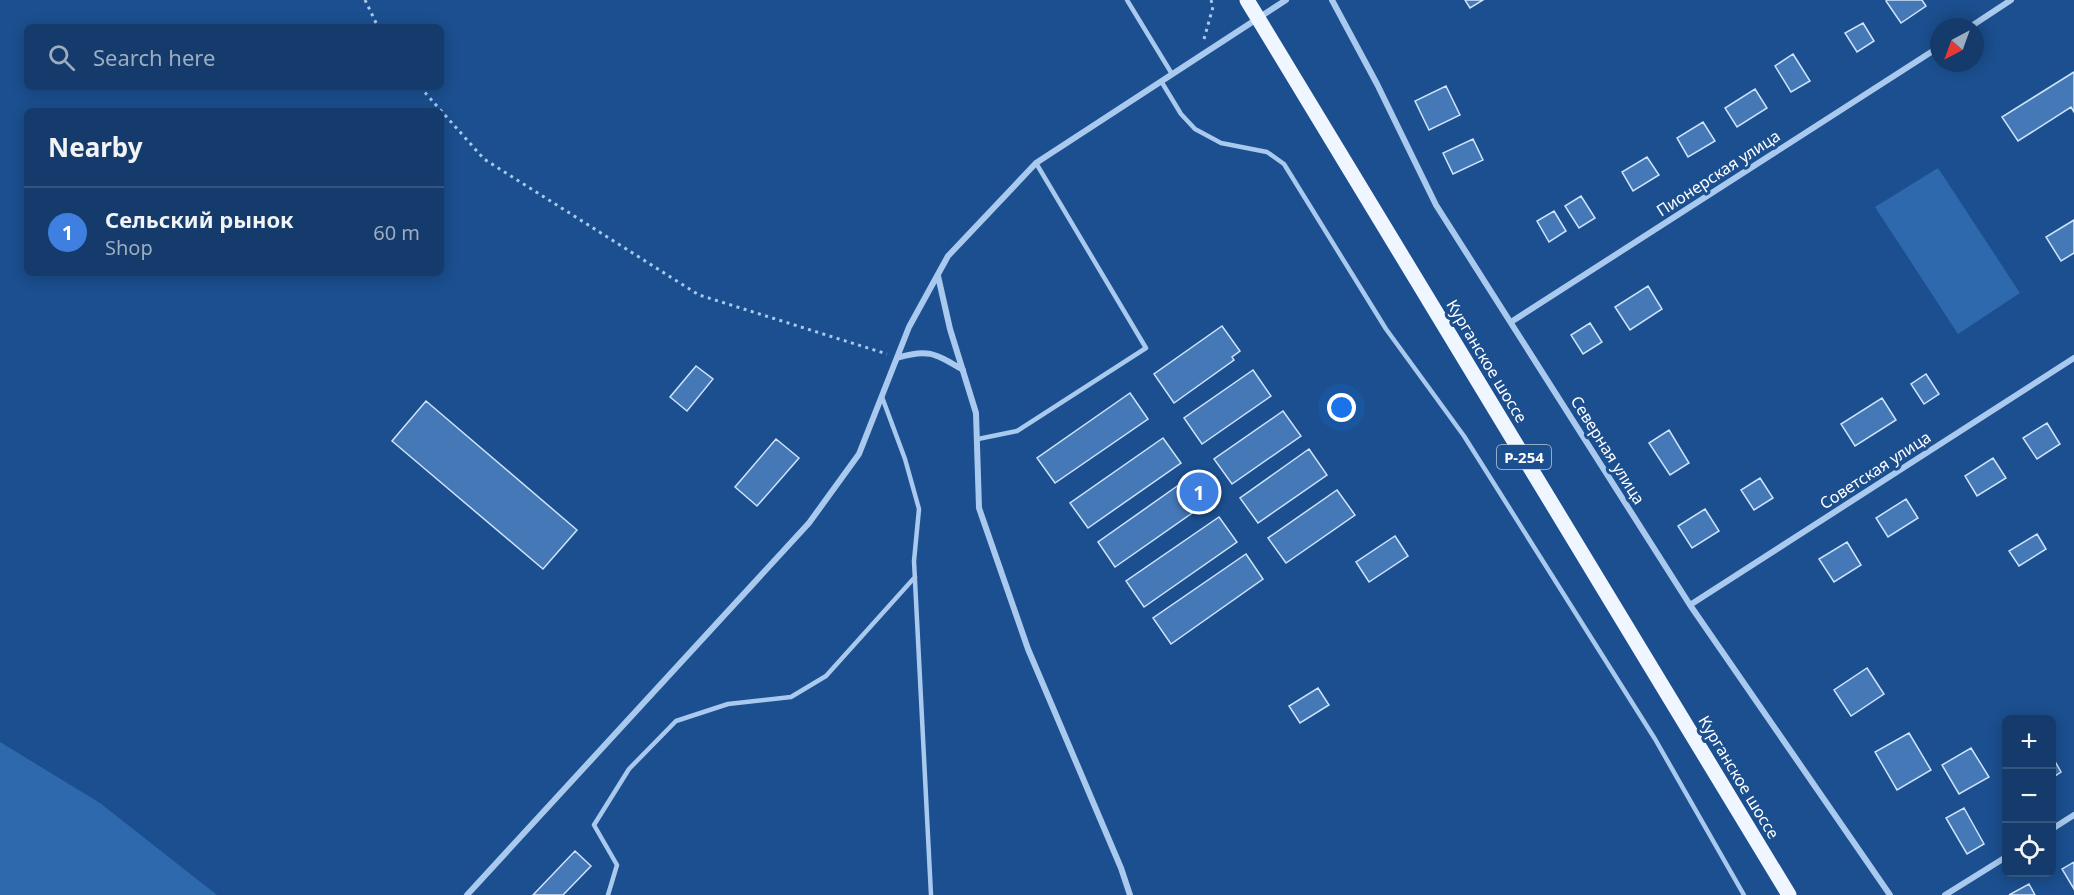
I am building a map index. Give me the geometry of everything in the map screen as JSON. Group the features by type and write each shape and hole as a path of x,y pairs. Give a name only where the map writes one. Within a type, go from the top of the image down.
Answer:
{"main road":[{"name":"Курганское шоссе","path":"1247,0 1790,895"}],"street":[{"path":"467,895 810,523 859,454 909,327 948,256 1036,163 1286,0"},
{"name":"Северная улица","path":"1332,0 1437,205 1690,605 1890,895"},
{"path":"1984,18 2011,0"},
{"name":"Пионерская улица","path":"1511,322 1930,53"},
{"path":"938,275 950,329 976,413 979,508 1028,649 1121,868 1130,895"},
{"path":"897,358 916,352 937,355 963,371"},
{"name":"Советская улица","path":"1690,605 2074,358"},
{"path":"2056,826 2074,815"},
{"path":"1945,895 2002,860"}],"lane":[{"path":"1126,0 1172,74"},
{"path":"1161,81 1181,114 1195,129 1221,143 1268,152 1284,164 1386,329 1464,436 1585,627 1654,739 1744,895"},
{"path":"978,439 1017,431 1146,348 1036,163"},
{"path":"882,397 905,459 919,509 914,561 931,895"},
{"path":"608,895 616,865 594,825 629,769 676,721 728,704 791,697 826,676 915,577"}],"path":[{"path":"365,0 377,24"},
{"path":"1198,57 1213,7 1211,0"},
{"path":"423,90 439,108"},
{"path":"444,114 484,159 699,296 897,358"}],"shaded area":[{"path":"1938,168 2020,293 1958,334 1875,207"},
{"path":"0,742 100,803 217,895 0,895"}],"building":[{"path":"1465,0 1483,0 1470,8"},
{"path":"1887,0 1922,0 1926,6 1901,23"},
{"path":"1863,23 1874,41 1857,52 1845,33"},
{"path":"1793,54 1810,81 1791,92 1775,66"},
{"path":"2074,72 2074,112 2071,107 2018,141 2002,117"},
{"path":"1446,86 1460,115 1429,130 1415,101"},
{"path":"1755,89 1767,108 1737,127 1725,108"},
{"path":"1703,122 1715,141 1688,157 1677,138"},
{"path":"1473,139 1483,160 1453,174 1443,153"},
{"path":"1647,157 1659,175 1633,191 1622,172"},
{"path":"1581,196 1595,218 1579,228 1565,206"},
{"path":"1554,211 1566,231 1549,242 1537,221"},
{"path":"2074,220 2074,253 2061,261 2046,237"},
{"path":"1648,286 1662,309 1630,330 1615,307"},
{"path":"1590,323 1602,342 1583,354 1571,335"},
{"path":"1222,326 1240,351 1232,357 1234,360 1174,403 1154,374"},
{"path":"696,366 713,379 687,411 670,397"},
{"path":"1253,370 1271,396 1202,444 1184,418"},
{"path":"1926,374 1939,394 1924,404 1911,384"},
{"path":"1130,393 1148,419 1055,483 1037,458"},
{"path":"1882,398 1896,420 1855,446 1841,424"},
{"path":"426,401 577,530 543,569 392,441"},
{"path":"1283,411 1301,436 1232,484 1214,459"},
{"path":"2047,423 2060,444 2037,459 2023,438"},
{"path":"1669,430 1689,463 1670,475 1649,443"},
{"path":"1163,438 1181,463 1088,528 1070,503"},
{"path":"776,439 799,458 757,506 735,487"},
{"path":"1309,449 1327,475 1258,523 1240,498"},
{"path":"1993,458 2006,478 1977,496 1965,476"},
{"path":"1190,477 1208,502 1115,567 1098,542"},
{"path":"1760,478 1773,498 1754,510 1741,490"},
{"path":"1337,490 1355,515 1286,563 1268,538"},
{"path":"1906,499 1918,518 1888,537 1876,518"},
{"path":"1705,509 1719,531 1692,548 1678,526"},
{"path":"1219,517 1237,542 1144,607 1126,581"},
{"path":"2037,534 2046,549 2019,566 2009,551"},
{"path":"1395,536 1408,556 1369,582 1356,562"},
{"path":"1847,542 1861,565 1834,582 1819,559"},
{"path":"1246,554 1263,579 1171,644 1153,618"},
{"path":"1867,668 1884,694 1851,716 1834,690"},
{"path":"1318,688 1329,705 1300,723 1289,706"},
{"path":"1909,733 1931,770 1897,790 1875,752"},
{"path":"1971,748 1989,777 1959,794 1942,765"},
{"path":"2056,763 2061,772 2056,775"},
{"path":"1964,808 1984,844 1967,854 1946,818"},
{"path":"575,851 591,866 563,895 533,895"},
{"path":"2074,862 2074,889 2062,869"},
{"path":"2029,884 2035,895 2009,895"}],"place":[{"name":"Сельский рынок","path":"1199,492"}]}
